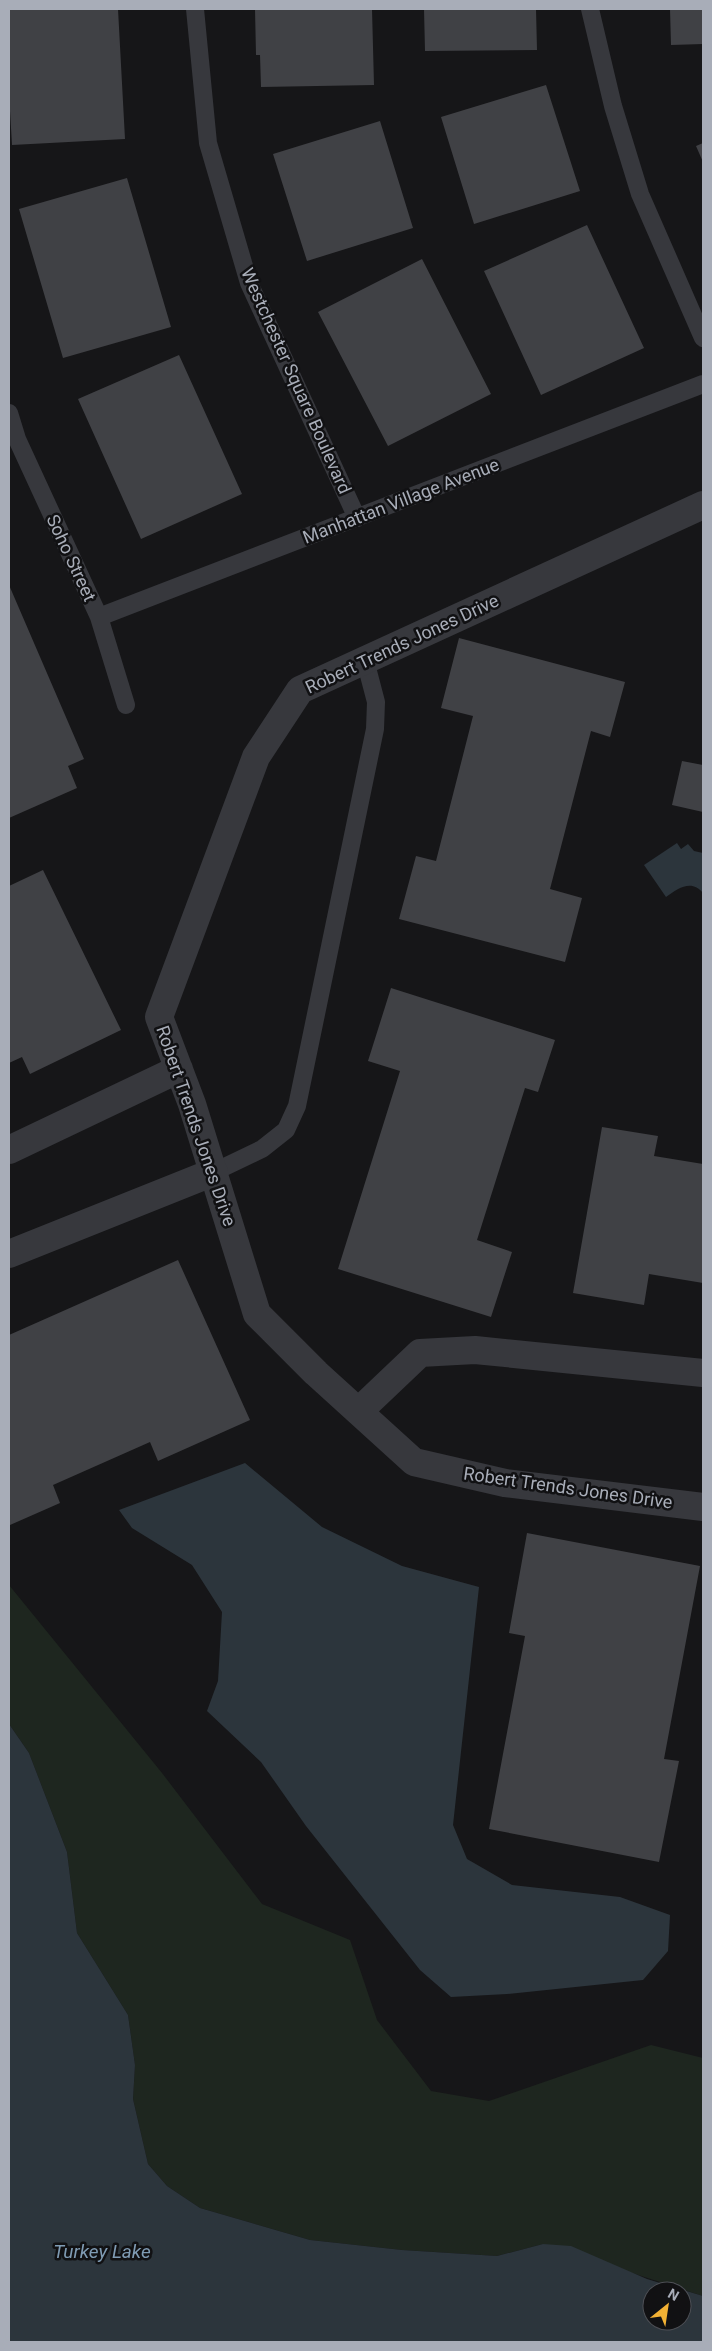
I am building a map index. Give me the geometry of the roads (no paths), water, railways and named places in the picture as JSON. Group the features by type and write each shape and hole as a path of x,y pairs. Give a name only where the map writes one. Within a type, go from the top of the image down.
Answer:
{"street":[{"name":"Robert Trends Jones Drive","path":"703,505 300,690 256,757 159,1017 214,1172 257,1314 316,1373 414,1462 505,1482 703,1507"},
{"path":"9,1150 179,1069"},
{"path":"9,1254 214,1172"},
{"path":"359,1411 420,1353 474,1350 703,1374"}],"lane":[{"name":"Westchester Square Boulevard","path":"195,9 208,142 248,283 357,518"},
{"path":"590,9 613,106 640,194 703,338"},
{"name":"Manhattan Village Avenue","path":"99,617 703,384"},
{"name":"Soho Street","path":"9,413 17,439 99,617 126,705"},
{"path":"214,1172 262,1148 286,1130 297,1106 375,729 376,702 365,660"}],"water":[{"path":"677,843 681,849 688,844 694,851 703,853 703,893 694,886 685,886 666,897 644,865"},
{"path":"245,1463 322,1527 402,1566 479,1587 453,1825 467,1859 512,1885 620,1897 670,1915 668,1951 643,1980 507,1994 451,1997 420,1970 306,1826 261,1762 207,1711 218,1681 222,1612 192,1565 132,1528 119,1510"},
{"name":"Turkey Lake","path":"9,1724 29,1753 67,1852 77,1933 128,2015 135,2065 133,2099 148,2164 167,2186 200,2208 310,2240 402,2250 497,2256 543,2244 571,2246 654,2281 642,2281 642,2331 692,2331 692,2293 703,2296 703,2342 9,2342"}]}
